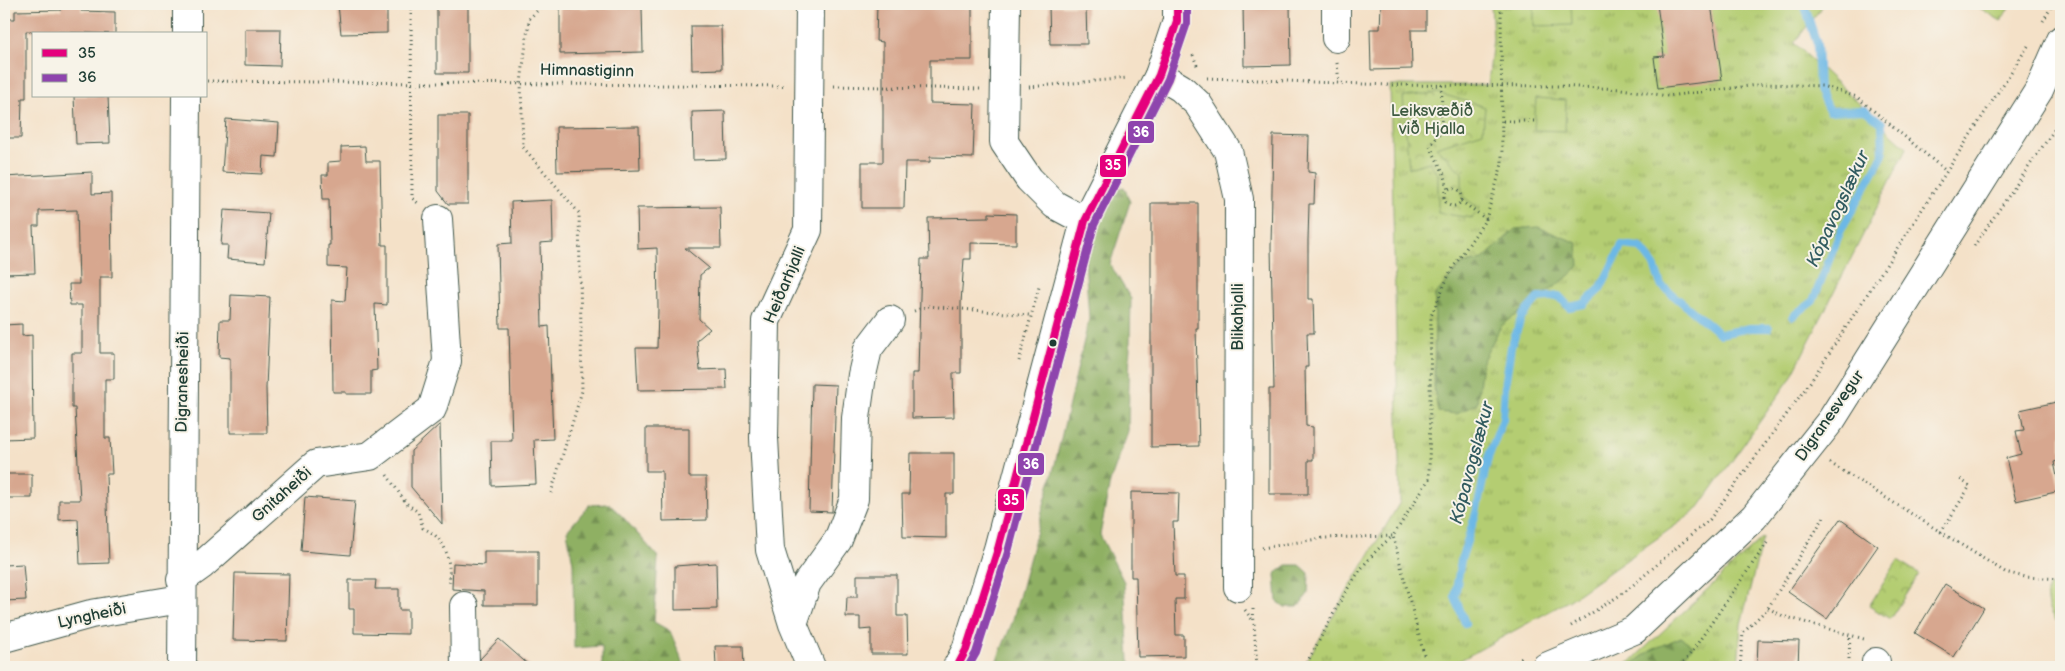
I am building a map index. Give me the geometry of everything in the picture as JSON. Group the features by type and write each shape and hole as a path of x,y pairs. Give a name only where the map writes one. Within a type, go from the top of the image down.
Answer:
{"street":[{"path":"187,32 188,4"},
{"name":"Heiðarhjalli","path":"810,4 808,230 766,321 764,438 770,550 792,624 811,667"},
{"path":"1006,4 1004,142 1029,179 1055,204 1085,221"},
{"path":"957,667 966,650 998,549 1085,221 1159,75 1177,21 1177,4"},
{"path":"1336,4 1336,38"},
{"name":"Digranesvegur","path":"2039,90 2050,34"},
{"name":"Digranesvegur","path":"1535,662 1634,630 1754,517 1832,419 2039,90 2061,69"},
{"name":"Blikahjalli","path":"1159,75 1181,88 1198,104 1228,151 1239,199 1244,599"},
{"name":"Digranesheiði","path":"182,667 181,589 186,98"},
{"name":"Gnitaheiði","path":"181,589 202,565 316,464 370,456 432,409 446,361 438,219"},
{"path":"792,624 807,583 838,540 854,499 856,418 862,375 868,349 890,320"},
{"name":"Lyngheiði","path":"4,638 181,589"},
{"path":"464,606 465,667"}],"path":[{"path":"411,4 412,198 438,219"},
{"path":"544,4 529,19 520,83 523,147 579,213 582,391 551,492"},
{"path":"1304,667 1336,607 1363,565 1378,547 1393,536 1429,479 1431,316 1450,272 1486,220 1502,164 1501,4"},
{"path":"2050,34 2053,4"},
{"path":"1566,630 1625,592 1710,519 1811,380 2030,44"},
{"path":"1025,87 1104,82 1129,78 1132,70"},
{"path":"1214,78 1621,89 1668,96 1781,83 1822,86 1857,97 1946,171"},
{"name":"Himnastiginn","path":"208,81 967,89"},
{"path":"1442,85 1440,132 1430,146 1445,176 1448,190 1445,194 1446,202 1454,206 1461,201"},
{"path":"1503,121 1535,121"},
{"path":"1448,190 1456,190 1462,197 1461,201"},
{"path":"1461,201 1486,220"},
{"path":"890,320 928,306 1029,315"},
{"path":"370,456 386,473 406,503 418,512 423,528 433,533 449,556 450,590 464,606"},
{"path":"1825,460 2004,572 2025,577 2061,579"},
{"path":"1941,532 1970,486 1960,479"},
{"path":"1740,667 1743,633 1768,608 1824,516"},
{"path":"1256,548 1323,538 1393,536"},
{"path":"1393,536 1424,655"},
{"path":"1244,599 1253,621"},
{"path":"1244,599 1253,621 1257,667"},
{"path":"1768,608 1782,616 1873,641 1876,664"},
{"path":"1848,667 1850,635"},
{"path":"1508,667 1535,662"}],"green space":[{"path":"1491,4 1824,4 1794,43 1907,148 1790,379 1697,510 1570,600 1448,667 1303,667 1400,502 1390,85 1488,85 1493,38"},
{"path":"1534,4 1571,4 1572,25 1534,26"},
{"path":"1973,4 2011,4 2001,21"},
{"name":"Leiksvæðið við Hjalla","path":"1438,93 1485,107 1483,132 1436,147 1462,173 1462,196 1480,209 1472,218 1438,213 1438,174 1429,162 1409,168 1403,97"},
{"path":"1536,98 1566,100 1565,131 1534,130"},
{"path":"1124,187 1130,202 1110,264 1131,299 1128,432 1110,482 1100,535 1124,582 1129,660 1134,667 994,667 1012,623 1055,464 1089,319 1085,261 1114,189"},
{"path":"1538,227 1577,243 1579,266 1565,279 1501,326 1482,362 1477,403 1457,414 1438,412 1434,387 1435,295 1462,264 1483,259 1515,229"},
{"path":"609,504 658,557 654,622 670,631 685,667 602,667 602,646 574,648 573,563 567,531 589,505"},
{"path":"1763,537 1741,624 1738,667 1616,667 1630,662"},
{"path":"1898,560 1919,574 1890,619 1869,606"},
{"path":"1287,565 1300,565 1309,573 1308,594 1298,607 1285,607 1277,601 1275,574"},
{"path":"2061,583 2061,625 2048,608 2047,592 2048,586"},
{"path":"1681,637 1693,646 1675,667 1627,667 1652,650"}],"building":[{"path":"61,4 82,4 81,11 115,12 115,32 26,31 26,98 22,98 21,138 4,138 4,19 15,19 15,11 61,10"},
{"path":"338,4 387,4 387,33 341,34"},
{"path":"437,4 468,4 468,73 437,73"},
{"path":"877,4 924,4 924,8 972,8 972,60 930,60 930,103 975,104 973,158 930,157 930,162 905,162 904,208 862,208 862,162 883,162 883,42 876,41"},
{"path":"1243,4 1290,4 1291,65 1244,66"},
{"path":"1381,4 1426,4 1426,30 1411,30 1412,69 1371,70 1370,29 1380,29"},
{"path":"1657,4 1711,4 1722,80 1658,88 1654,57 1664,56"},
{"path":"1049,6 1086,6 1087,44 1050,44"},
{"path":"560,8 642,8 643,52 560,54"},
{"path":"691,26 721,26 722,69 692,70"},
{"path":"245,29 281,29 280,66 245,65"},
{"path":"74,98 108,98 110,143 76,144"},
{"path":"725,111 726,159 693,160 692,112"},
{"path":"438,115 468,115 468,204 448,204 438,191"},
{"path":"226,119 279,123 277,157 263,156 262,174 222,172"},
{"path":"639,126 640,170 557,172 556,127"},
{"path":"1273,135 1309,136 1308,172 1315,173 1314,204 1309,204 1308,240 1308,299 1313,299 1314,333 1307,333 1308,367 1305,367 1306,426 1313,427 1313,460 1308,460 1308,494 1269,494 1269,389 1274,389 1271,247"},
{"path":"365,146 366,161 380,161 382,245 387,245 387,305 375,304 377,370 371,371 371,394 346,394 346,392 333,392 332,300 345,301 347,268 328,267 328,245 330,245 329,199 323,199 322,175 328,175 328,162 341,161 341,147"},
{"path":"92,172 92,194 111,193 112,277 100,277 100,353 114,353 114,379 105,379 105,438 110,438 112,474 106,474 109,563 80,564 78,519 59,520 59,500 80,500 75,408 72,408 72,353 82,353 82,305 70,305 69,284 79,284 77,210 39,211 39,226 33,226 35,273 4,274 4,177"},
{"path":"552,200 553,242 540,243 542,327 549,326 553,439 534,440 536,484 492,486 491,441 512,441 509,328 500,328 498,244 512,243 511,202"},
{"path":"1151,203 1198,203 1198,328 1196,328 1199,446 1151,447"},
{"path":"720,207 721,248 685,248 709,268 700,275 699,319 710,329 697,340 700,370 726,369 727,389 638,390 636,348 657,348 658,308 657,248 638,249 637,208"},
{"path":"224,210 269,213 265,262 227,259 228,245 221,245"},
{"path":"989,213 1016,214 1016,244 971,243 971,259 964,259 961,303 961,373 953,373 954,417 912,418 912,373 918,373 921,259 929,259 928,218 989,217"},
{"path":"231,295 270,297 266,388 267,433 230,433 230,358 219,357 220,320 230,320"},
{"path":"22,324 22,336 32,335 33,438 4,439 4,325"},
{"path":"812,384 836,385 832,512 809,511"},
{"path":"2061,401 2061,460 2054,462 2060,491 2016,501 2006,458 2021,454 2016,431 2024,430 2020,410"},
{"path":"440,424 442,524 411,487 411,451"},
{"path":"646,428 689,428 689,477 706,477 707,520 663,521 662,471 646,471"},
{"path":"910,453 954,453 954,494 946,494 946,538 903,537 902,494 909,494"},
{"path":"4,474 32,474 32,498 4,498"},
{"path":"1131,492 1179,493 1178,522 1173,522 1175,576 1184,576 1184,599 1175,599 1176,635 1184,635 1184,656 1138,657 1136,577 1131,577"},
{"path":"305,497 355,501 350,555 301,551"},
{"path":"1840,519 1878,546 1827,619 1788,592"},
{"path":"484,551 538,551 538,605 484,605 484,591 452,589 453,563 484,565"},
{"path":"716,563 717,609 675,610 675,566"},
{"path":"23,564 26,600 4,601 4,565"},
{"path":"235,573 289,574 287,641 233,640"},
{"path":"857,575 897,575 897,616 907,616 908,654 871,654 871,629 860,630 860,617 846,617 847,597 857,597"},
{"path":"349,580 376,580 375,589 399,589 399,610 408,610 408,634 354,633 354,609 349,609"},
{"path":"1945,584 1984,608 1954,657 1915,633"},
{"path":"499,639 531,667 481,667 480,659"},
{"path":"1758,640 1799,641 1798,667 1757,666"},
{"path":"715,646 743,646 744,667 716,667"}],"waterway":[{"name":"Kópavogslækur","path":"1793,316 1813,301 1841,230 1883,155 1882,123 1865,110 1829,111 1819,90 1817,44 1804,4"},
{"name":"Kópavogslækur","path":"1465,623 1455,597 1461,560 1476,513 1488,458 1503,419 1505,386 1511,347 1522,316 1538,298 1559,296 1569,307 1584,304 1600,289 1622,245 1640,247 1654,265 1661,285 1720,334 1750,328 1769,328"}],"transit line":[{"name":"35","path":"957,667 966,650 998,549 1085,221 1159,75 1177,21 1177,4"},
{"name":"36","path":"968,667 976,653 1008,552 1094,225 1168,79 1187,23 1187,4"}]}
